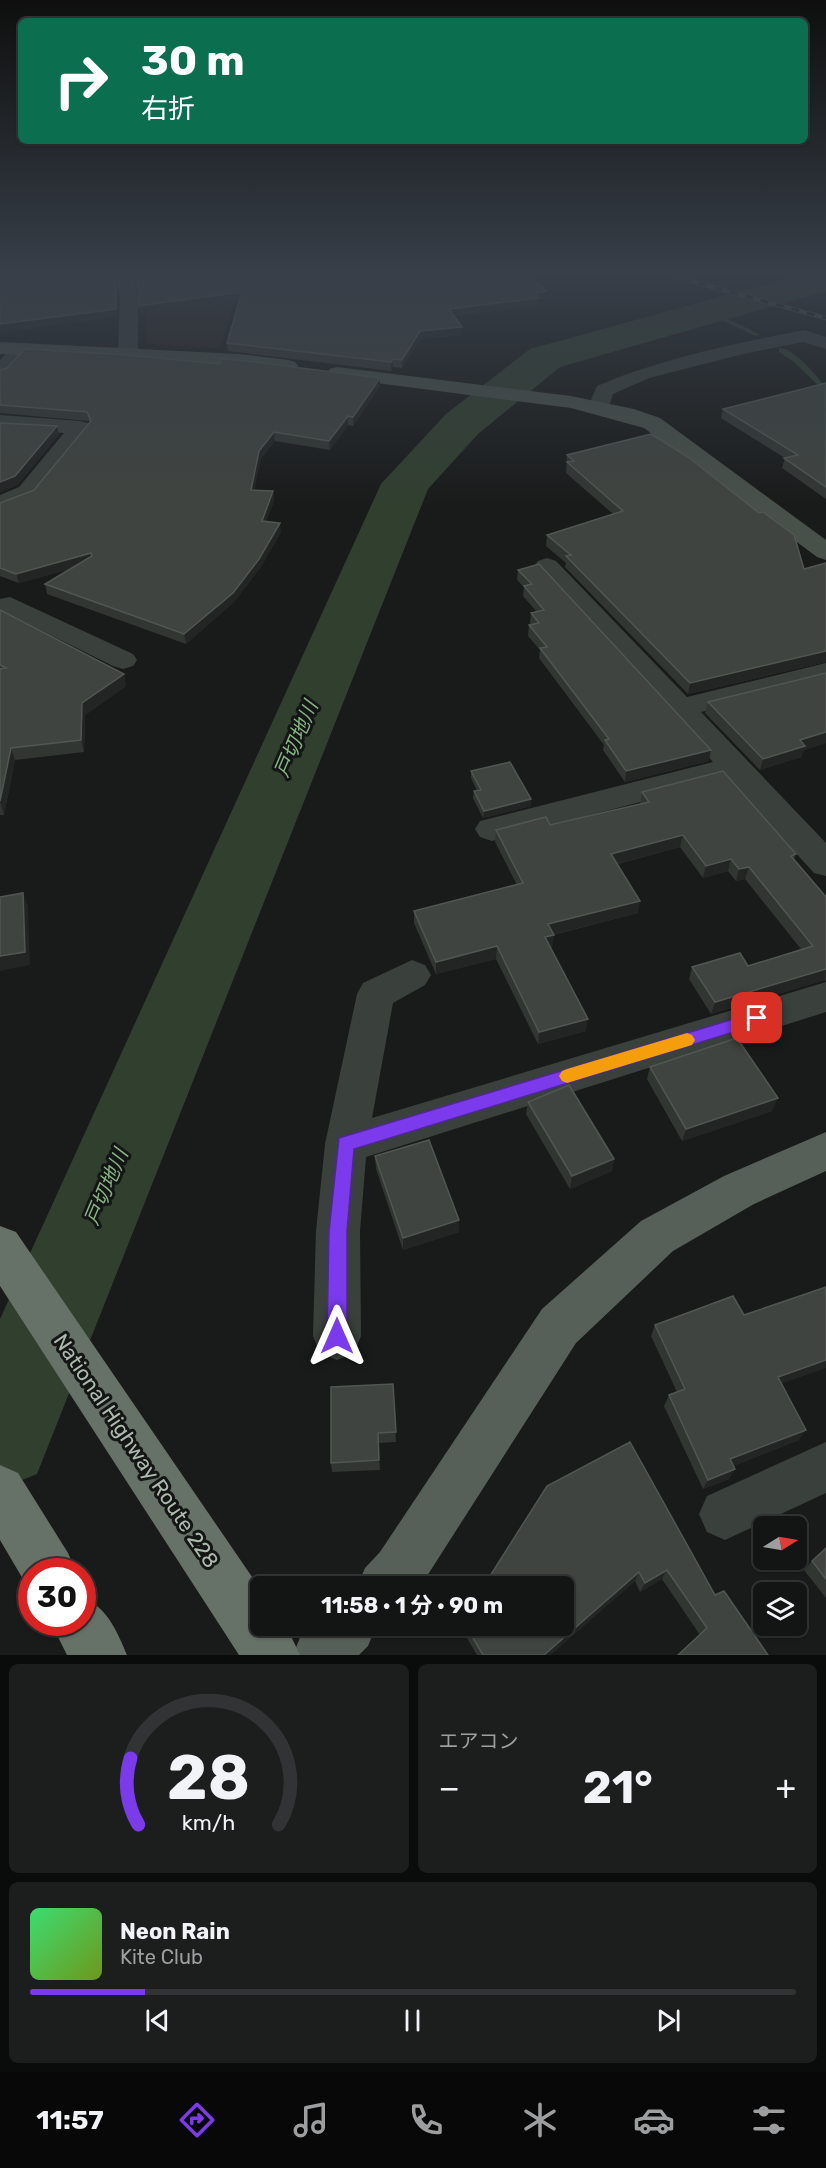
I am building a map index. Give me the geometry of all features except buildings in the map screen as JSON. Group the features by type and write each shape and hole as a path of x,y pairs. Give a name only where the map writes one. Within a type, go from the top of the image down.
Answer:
{"highway":[{"name":"National Highway Route 228","path":"0,1247 272,1655"},
{"path":"0,1491 41,1558"},
{"path":"88,1636 99,1655"}],"main road":[{"path":"394,1576 559,1326 657,1236 739,1190 826,1151"},
{"path":"321,1655 339,1636"}],"street":[{"path":"0,371 19,352"},
{"path":"91,352 238,360 599,407 652,423 826,552"},
{"path":"599,407 604,390 642,374 725,352"},
{"path":"0,422 80,428 27,492 0,504"},
{"path":"547,566 826,864"},
{"path":"0,608 10,605 123,660"},
{"path":"681,708 826,672"},
{"path":"492,829 736,767"},
{"path":"337,1336 338,1231 346,1144 376,994 412,975"},
{"path":"346,1144 826,997"},
{"path":"725,1514 826,1467"}],"waterway":[{"name":"戸切地川","path":"0,1437 405,484 462,424 545,358 566,352"},
{"path":"785,352 797,360 826,391"}],"slow traffic":[{"path":"567,1076 687,1040"}],"route":[{"path":"337,1336 338,1231 346,1144 757,1018"}]}
